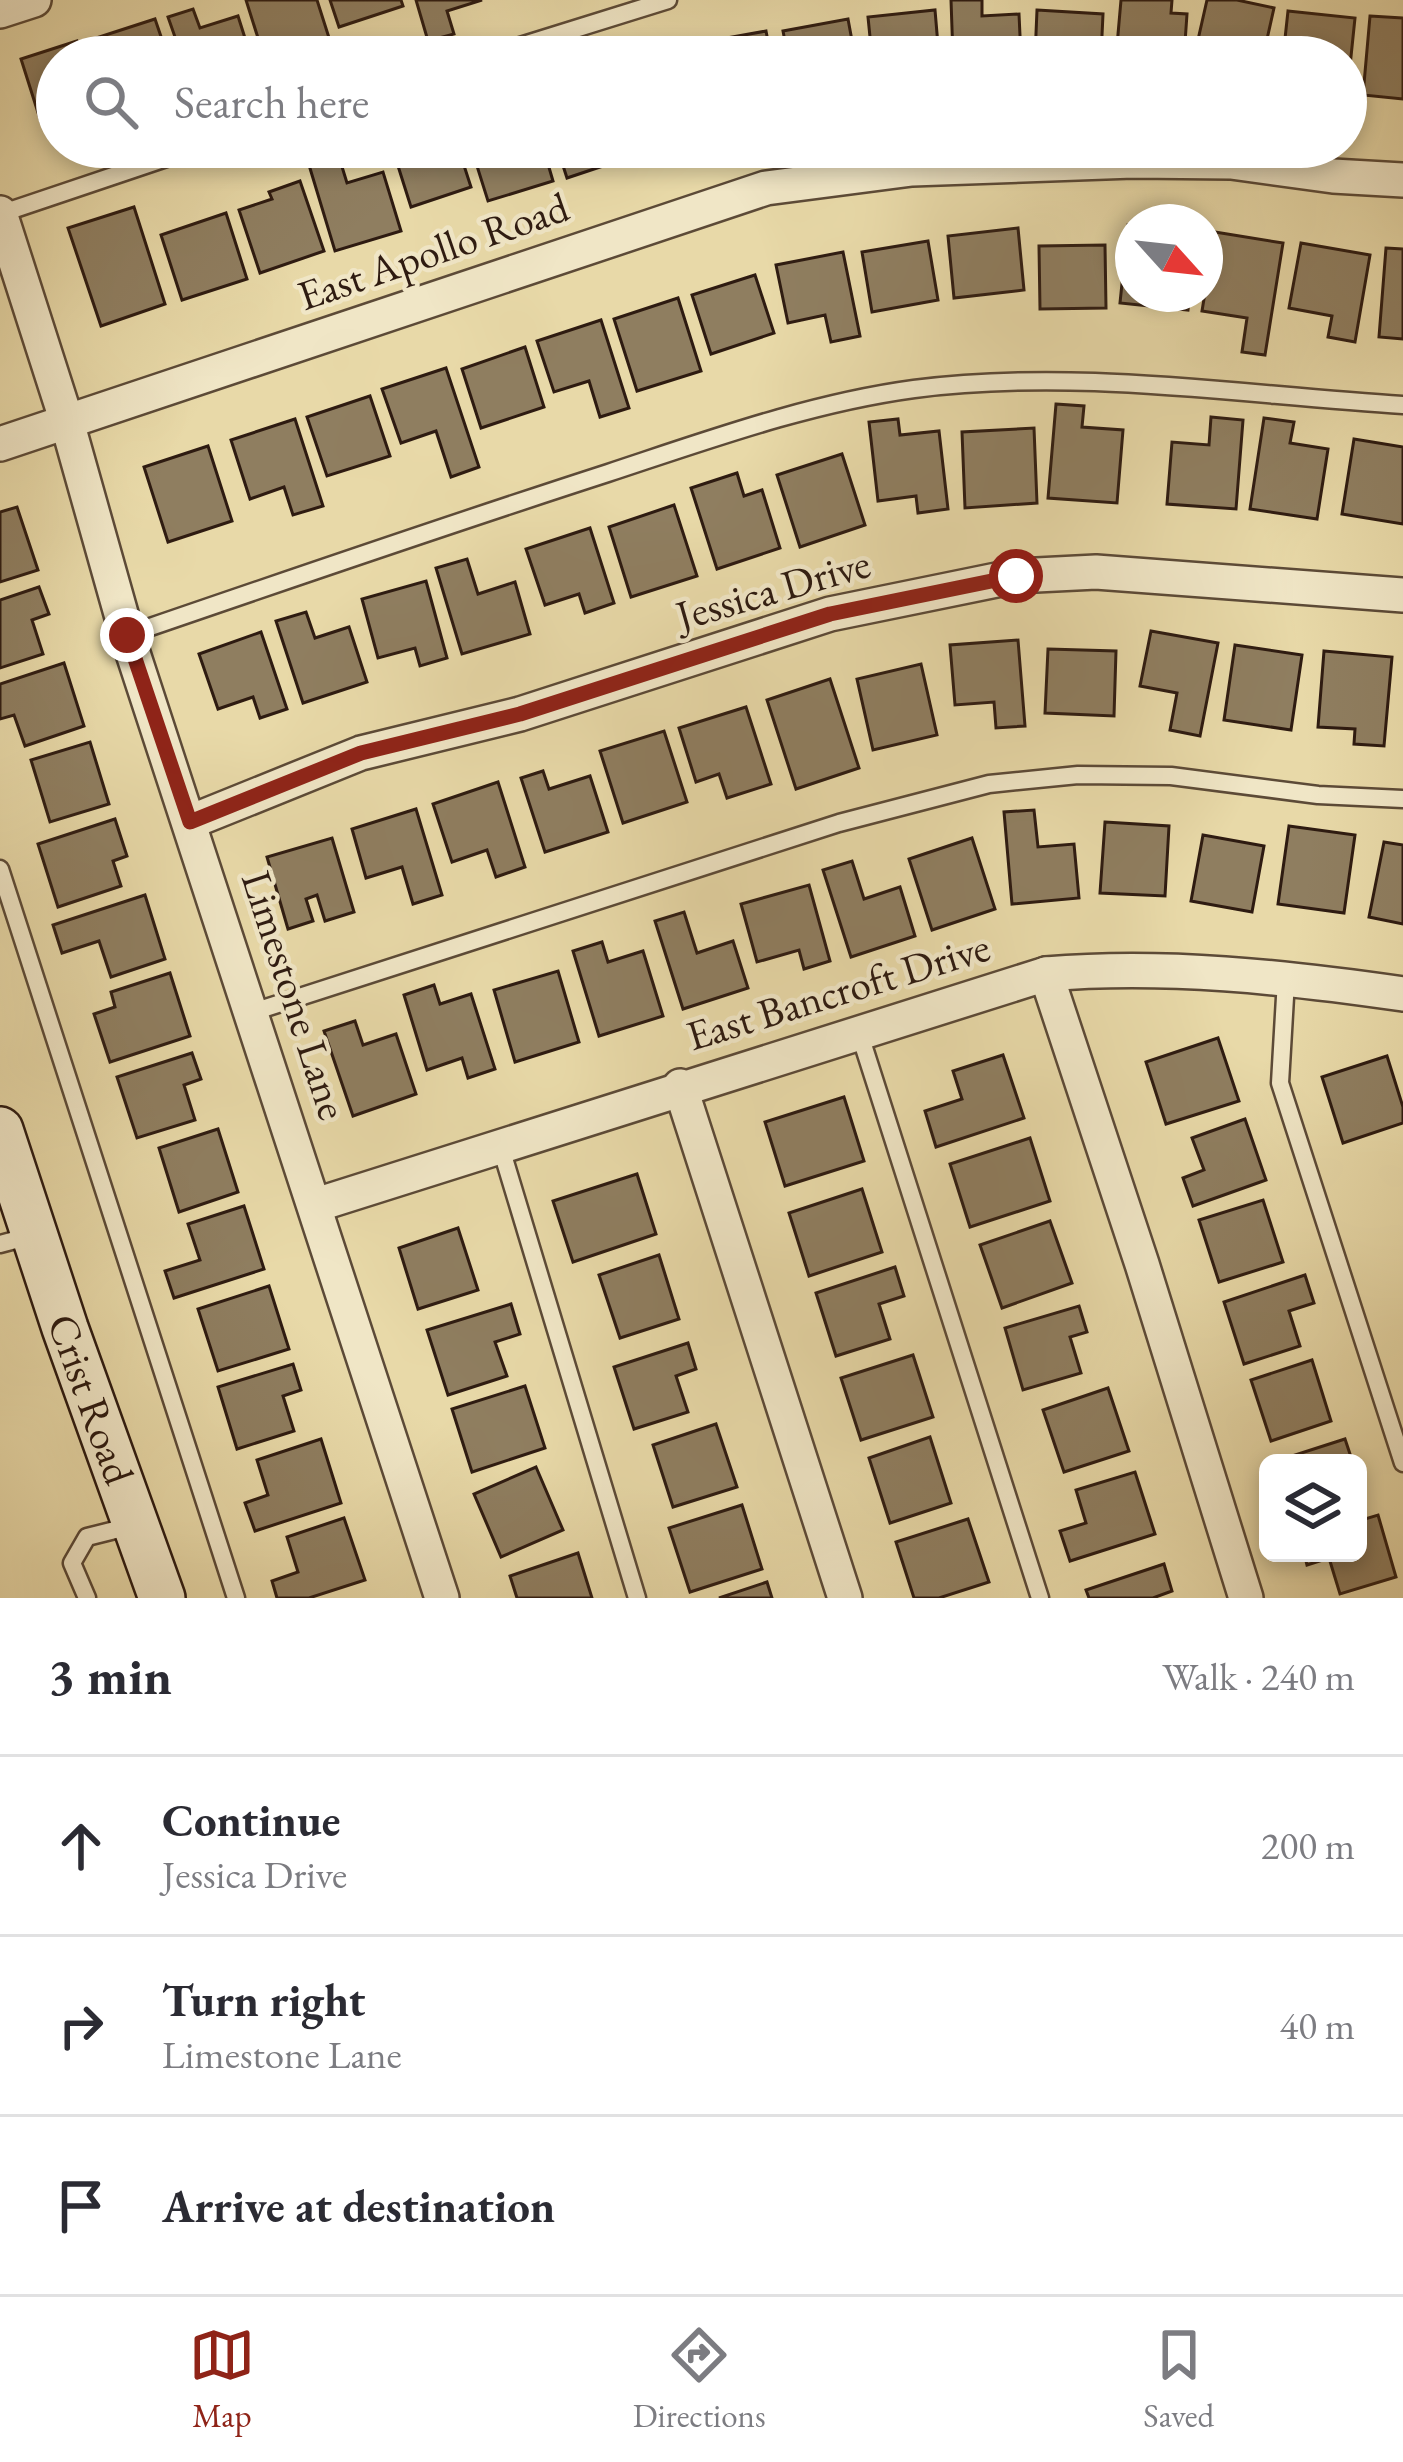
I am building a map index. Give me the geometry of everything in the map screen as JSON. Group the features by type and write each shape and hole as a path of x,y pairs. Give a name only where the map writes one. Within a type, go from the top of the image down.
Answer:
{"street":[{"path":"0,11 34,0"},
{"name":"East Apollo Road","path":"0,444 766,188 940,168"},
{"name":"East Apollo Road","path":"1275,168 1403,180"},
{"name":"Limestone Lane","path":"0,214 67,422 127,635 442,1598"},
{"name":"Jessica Drive","path":"190,822 361,753 520,714 830,614 1016,576 1096,572 1403,595"},
{"name":"East Bancroft Drive","path":"316,1204 1046,974 1100,969 1286,980 1403,994"},
{"path":"1046,974 1246,1598"},
{"path":"680,1086 845,1598"},
{"name":"Crist Road","path":"0,1130 17,1239 162,1598"}],"lane":[{"path":"552,36 668,0"},
{"path":"0,214 137,168"},
{"path":"127,635 498,508 830,404 915,389 1057,380 1121,381 1403,405"},
{"path":"253,1012 839,823 989,784 1078,775 1171,776 1318,795 1403,799"},
{"path":"0,869 236,1598"},
{"path":"1286,980 1280,1083 1403,1463"},
{"path":"859,1031 1040,1598"},
{"path":"500,1145 637,1598"},
{"path":"87,1598 72,1563 87,1537 136,1525"}],"building":[{"path":"246,0 317,0 328,36 257,36"},
{"path":"330,0 401,0 403,6 339,27"},
{"path":"416,0 482,0 447,11 454,34 427,36"},
{"path":"951,0 982,0 982,16 1019,14 1020,36 952,36"},
{"path":"1121,0 1172,0 1171,13 1187,14 1185,36 1118,36"},
{"path":"1207,0 1274,8 1268,36 1199,36"},
{"path":"193,9 200,28 238,16 244,36 175,36 168,17"},
{"path":"935,10 937,36 870,36 868,17"},
{"path":"1037,10 1103,14 1102,36 1036,36"},
{"path":"1288,11 1355,18 1353,36 1285,36"},
{"path":"1370,16 1403,18 1403,99 1367,95"},
{"path":"155,19 161,36 102,36"},
{"path":"848,19 851,36 784,36 783,31"},
{"path":"36,54 36,106 21,59"},
{"path":"310,168 342,168 347,183 383,172 401,231 335,251"},
{"path":"399,168 465,168 471,187 411,207"},
{"path":"478,168 549,168 553,181 488,201"},
{"path":"564,168 597,168 567,178"},
{"path":"300,181 324,251 260,273 239,210 272,199 269,192"},
{"path":"134,207 165,304 101,326 68,228"},
{"path":"226,213 247,279 182,300 161,235"},
{"path":"1018,228 1024,290 954,298 948,236"},
{"path":"1223,233 1283,243 1265,355 1242,352 1247,318 1208,312 1223,312"},
{"path":"928,241 938,300 872,312 862,252"},
{"path":"1301,243 1370,255 1355,342 1328,337 1332,316 1289,308"},
{"path":"1105,245 1106,308 1040,309 1039,246"},
{"path":"1386,248 1403,249 1403,339 1379,337"},
{"path":"843,252 860,336 831,342 825,315 788,323 776,265"},
{"path":"755,275 774,333 711,354 692,295"},
{"path":"678,298 701,371 637,391 614,319"},
{"path":"601,320 629,408 600,417 589,381 554,392 537,341"},
{"path":"525,347 544,407 481,428 462,369"},
{"path":"446,368 479,467 451,477 436,431 401,443 382,389"},
{"path":"370,396 390,456 327,476 307,417"},
{"path":"1056,404 1084,406 1082,427 1123,430 1117,503 1048,498"},
{"path":"1211,417 1243,420 1236,509 1167,504 1172,442 1209,445"},
{"path":"1264,418 1294,422 1290,443 1328,449 1317,519 1250,509"},
{"path":"295,419 323,506 293,515 284,487 250,499 231,440"},
{"path":"898,419 900,435 939,431 948,509 918,513 916,496 878,501 869,422"},
{"path":"1034,428 1037,503 965,508 962,432"},
{"path":"1354,439 1403,447 1403,524 1342,514"},
{"path":"208,446 232,521 168,542 144,467"},
{"path":"842,454 865,525 800,547 777,475"},
{"path":"737,473 744,496 762,490 780,548 717,569 691,488"},
{"path":"674,505 697,576 631,597 609,527"},
{"path":"17,507 38,570 0,582 0,512"},
{"path":"590,528 614,603 585,613 579,594 545,605 526,549"},
{"path":"467,559 478,594 515,582 530,634 462,654 436,568"},
{"path":"426,581 447,658 420,666 415,648 378,658 362,599"},
{"path":"39,587 49,614 32,620 43,654 0,668 0,600"},
{"path":"306,612 315,638 349,627 367,682 303,703 276,621"},
{"path":"1151,631 1218,643 1200,736 1170,730 1177,693 1140,686"},
{"path":"261,632 287,709 260,718 253,697 218,709 199,654"},
{"path":"1018,640 1025,726 996,728 994,702 955,705 950,645"},
{"path":"1235,645 1302,655 1291,730 1224,720"},
{"path":"1048,649 1116,651 1114,716 1045,713"},
{"path":"1324,651 1392,657 1384,746 1354,744 1355,729 1318,727"},
{"path":"64,663 84,726 25,746 14,715 0,719 0,684"},
{"path":"921,664 937,735 873,750 857,679"},
{"path":"830,679 859,768 796,789 767,700"},
{"path":"746,707 771,784 727,798 719,774 696,782 679,728"},
{"path":"664,731 687,802 623,823 600,751"},
{"path":"90,742 109,804 50,822 31,760"},
{"path":"543,771 549,789 590,776 608,832 545,852 521,778"},
{"path":"498,782 525,867 496,877 487,850 452,862 433,804"},
{"path":"416,809 442,895 413,904 402,867 366,878 352,829"},
{"path":"1034,810 1038,847 1074,844 1079,898 1012,904 1004,812"},
{"path":"115,819 127,856 113,861 121,886 58,907 38,844"},
{"path":"1105,822 1169,826 1165,896 1100,893"},
{"path":"1289,826 1355,835 1344,913 1278,904"},
{"path":"1203,835 1264,846 1252,912 1191,901"},
{"path":"332,838 354,912 325,921 317,895 306,899 313,921 288,929 267,857"},
{"path":"972,838 995,909 932,930 909,859"},
{"path":"1384,842 1403,845 1403,924 1369,917"},
{"path":"852,861 864,899 900,887 915,936 851,957 823,870"},
{"path":"809,885 830,961 804,969 799,950 757,962 741,904"},
{"path":"145,895 165,959 111,977 99,941 62,953 53,925"},
{"path":"684,912 697,953 733,941 748,988 683,1009 655,921"},
{"path":"602,942 608,962 643,951 663,1016 599,1036 573,951"},
{"path":"558,971 579,1042 515,1062 494,990"},
{"path":"170,973 190,1036 110,1062 94,1014 115,1007 111,992"},
{"path":"434,985 440,1004 471,994 495,1069 468,1078 462,1058 427,1070 404,995"},
{"path":"355,1021 363,1045 396,1034 416,1094 353,1116 324,1031"},
{"path":"1218,1038 1239,1101 1166,1124 1146,1062"},
{"path":"192,1053 201,1079 184,1085 195,1120 137,1138 117,1077"},
{"path":"1003,1055 1024,1118 936,1147 925,1111 962,1099 953,1071"},
{"path":"1387,1056 1403,1107 1403,1123 1343,1143 1322,1077"},
{"path":"844,1097 864,1161 785,1186 765,1122"},
{"path":"1245,1119 1266,1180 1193,1206 1183,1178 1204,1170 1192,1138"},
{"path":"218,1129 238,1192 179,1212 159,1148"},
{"path":"1030,1138 1050,1201 970,1227 950,1164"},
{"path":"637,1174 656,1234 573,1262 553,1201"},
{"path":"862,1189 882,1252 809,1276 789,1213"},
{"path":"1263,1200 1283,1262 1219,1282 1199,1220"},
{"path":"244,1206 264,1269 174,1298 165,1271 200,1260 188,1224"},
{"path":"1050,1221 1072,1283 1002,1308 980,1245"},
{"path":"458,1228 478,1290 418,1309 399,1248"},
{"path":"659,1255 679,1319 620,1338 599,1275"},
{"path":"895,1267 904,1296 879,1304 890,1339 836,1356 816,1293"},
{"path":"1305,1275 1314,1303 1289,1311 1300,1346 1244,1364 1224,1302"},
{"path":"269,1286 289,1349 218,1371 198,1309"},
{"path":"511,1304 520,1334 495,1342 507,1376 448,1395 427,1330"},
{"path":"1079,1306 1087,1332 1070,1337 1081,1373 1023,1390 1005,1328"},
{"path":"688,1343 696,1369 676,1376 688,1412 634,1429 614,1367"},
{"path":"913,1355 933,1417 861,1440 841,1378"},
{"path":"1312,1360 1331,1421 1271,1441 1251,1380"},
{"path":"293,1364 301,1390 283,1396 294,1431 237,1449 218,1387"},
{"path":"525,1386 545,1448 472,1472 452,1409"},
{"path":"1108,1388 1129,1451 1064,1472 1043,1410"},
{"path":"716,1424 737,1487 673,1507 653,1445"},
{"path":"930,1437 951,1503 890,1523 869,1458"},
{"path":"321,1439 341,1503 255,1531 245,1503 268,1495 257,1460"},
{"path":"1345,1439 1350,1454 1298,1454"},
{"path":"536,1467 563,1530 501,1557 474,1494"},
{"path":"1135,1472 1155,1534 1070,1561 1060,1531 1086,1523 1076,1490"},
{"path":"742,1505 762,1569 690,1592 669,1528"},
{"path":"1378,1515 1396,1577 1340,1594 1330,1562 1367,1562 1367,1518"},
{"path":"344,1518 365,1580 309,1598 277,1598 272,1581 298,1572 287,1537"},
{"path":"968,1519 989,1582 939,1598 914,1598 896,1542"},
{"path":"578,1553 592,1598 517,1598 510,1576"},
{"path":"1164,1564 1172,1591 1153,1598 1089,1598 1086,1590"},
{"path":"767,1582 772,1598 719,1598"}],"route":[{"path":"127,635 190,822 361,753 520,714 830,614 1016,576"}]}
